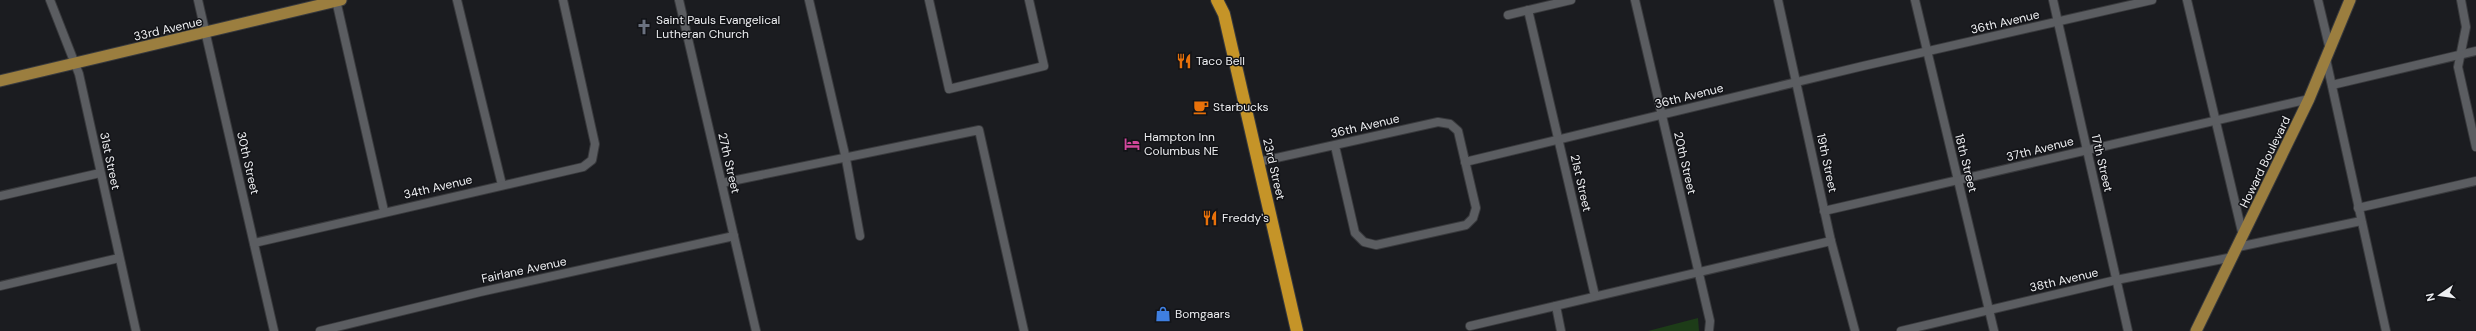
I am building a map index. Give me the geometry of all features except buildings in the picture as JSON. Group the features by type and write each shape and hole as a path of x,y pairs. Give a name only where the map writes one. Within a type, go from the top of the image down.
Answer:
{"highway":[{"name":"23rd Street","path":"1217,0 1224,14"},
{"name":"23rd Street","path":"1224,0 1224,14 1297,331"}],"main road":[{"name":"33rd Avenue","path":"0,81 206,34 337,0"},
{"name":"Howard Boulevard","path":"2196,331 2236,252 2309,99 2350,0"}],"street":[{"name":"31st Street","path":"50,0 79,74 136,331"},
{"name":"30th Street","path":"198,0 274,331"},
{"path":"337,0 384,211"},
{"path":"457,0 502,185"},
{"name":"34th Avenue","path":"254,243 384,211 582,167 592,160 595,144 563,0"},
{"name":"27th Street","path":"679,0 756,331"},
{"path":"809,0 846,159 860,236"},
{"path":"929,0 949,89 1044,66 1029,0"},
{"path":"1508,14 1571,0"},
{"name":"20th Street","path":"1635,0 1710,321 1709,331"},
{"name":"19th Street","path":"1778,0 1824,211 1855,331"},
{"name":"18th Street","path":"1916,0 1994,331"},
{"name":"17th Street","path":"2053,0 2128,331"},
{"name":"36th Avenue","path":"1258,162 1438,122 1450,124 1458,131 1465,162 1797,82 1928,53 2152,0"},
{"path":"2187,0 2243,237"},
{"path":"2318,0 2332,85 2386,331"},
{"path":"2461,0 2466,27 2463,45 2459,55 2458,67 2476,147"},
{"name":"21st Street","path":"1528,10 1595,296"},
{"path":"2332,85 2476,51"},
{"name":"37th Avenue","path":"1824,211 1959,181 2214,119 2309,99"},
{"path":"722,183 846,159 979,130 1024,331"},
{"path":"1335,146 1355,233 1364,242 1376,245 1466,225 1473,218 1476,208 1465,162"},
{"path":"0,196 100,173"},
{"path":"2358,208 2476,180"},
{"name":"38th Avenue","path":"1901,331 2361,221"},
{"name":"Fairlane Avenue","path":"320,331 487,290 734,236"},
{"path":"1470,326 1831,241"},
{"path":"0,286 119,258"},
{"path":"1556,306 1561,331"}],"green space":[{"path":"1698,318 1699,331 1648,331"}],"place":[{"name":"Saint Pauls Evangelical Lutheran Church","path":"644,27"},
{"name":"Taco Bell","path":"1184,61"},
{"name":"Starbucks","path":"1201,107"},
{"name":"Hampton Inn Columbus NE","path":"1132,144"},
{"name":"Freddy's","path":"1210,218"},
{"name":"Bomgaars","path":"1163,314"}]}
